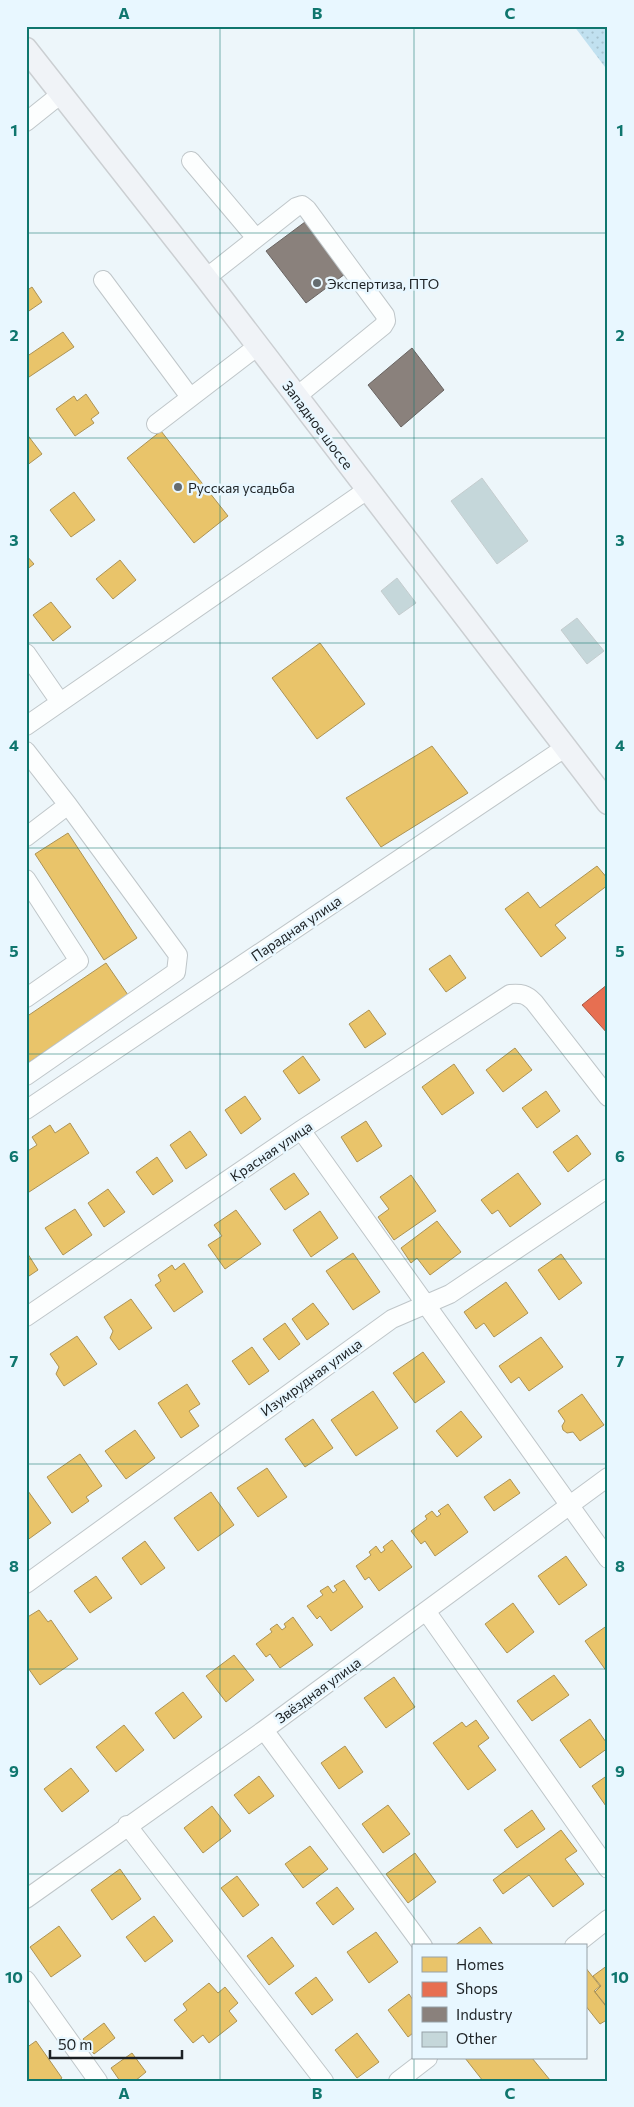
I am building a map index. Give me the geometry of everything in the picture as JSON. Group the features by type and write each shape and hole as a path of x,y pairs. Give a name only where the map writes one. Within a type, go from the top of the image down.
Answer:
{"main road":[{"name":"Западное шоссе","path":"26,49 206,278 608,803"}],"street":[{"path":"26,122 61,94"},
{"path":"191,161 256,238"},
{"path":"206,278 296,207 305,206 386,318 383,326 297,396"},
{"path":"103,280 190,397"},
{"path":"156,424 258,346"},
{"path":"26,726 367,490"},
{"path":"26,653 60,702"},
{"name":"Парадная улица","path":"26,1110 566,747"},
{"path":"26,751 178,955 176,972 26,1076"},
{"path":"26,837 68,805"},
{"path":"26,879 80,961 26,998"},
{"name":"Красная улица","path":"26,1317 301,1130 510,994 520,993 528,996 534,1002 608,1097"},
{"path":"301,1130 608,1559"},
{"name":"Изумрудная улица","path":"26,1584 392,1319 450,1294 608,1188"},
{"name":"Звёздная улица","path":"26,1899 127,1825 264,1730 608,1478"},
{"path":"426,1611 608,1869"},
{"path":"264,1730 422,1944"},
{"path":"127,1825 324,2081"},
{"path":"577,1944 608,1919"},
{"path":"26,1980 98,2081"},
{"path":"398,2081 425,2060"}],"shaded area":[{"path":"574,26 608,26 608,71"}],"building: Homes":[{"path":"32,287 42,302 26,313 26,291"},
{"path":"63,332 74,347 26,379 26,357"},
{"path":"86,394 99,413 91,419 94,423 75,436 56,409 74,396 77,401"},
{"name":"Русская усадьба","path":"161,431 228,516 194,543 127,458"},
{"path":"26,433 42,454 26,466"},
{"path":"74,492 95,520 71,537 50,510"},
{"path":"26,555 34,564 26,570"},
{"path":"120,560 136,580 113,599 96,579"},
{"path":"51,602 71,627 53,641 33,615"},
{"path":"320,643 365,704 317,739 272,678"},
{"path":"432,746 468,793 381,847 346,798"},
{"path":"68,833 137,938 104,960 35,854"},
{"path":"597,866 608,879 608,885 555,925 566,938 541,957 505,909 528,892 540,908"},
{"path":"450,955 466,978 446,992 429,969"},
{"path":"106,963 128,995 28,1063 26,1017"},
{"path":"369,1010 386,1034 365,1048 349,1024"},
{"path":"515,1048 532,1070 503,1092 486,1070"},
{"path":"303,1056 320,1080 299,1094 283,1071"},
{"path":"454,1064 474,1093 442,1115 422,1087"},
{"path":"546,1091 560,1111 537,1128 522,1108"},
{"path":"245,1096 261,1119 241,1134 225,1110"},
{"path":"366,1121 382,1146 357,1162 341,1137"},
{"path":"70,1123 89,1153 26,1194 26,1152 37,1145 32,1137 50,1125 55,1133"},
{"path":"190,1131 207,1155 186,1169 170,1145"},
{"path":"577,1135 591,1154 568,1172 553,1152"},
{"path":"157,1157 173,1181 153,1195 136,1172"},
{"path":"294,1173 309,1194 285,1210 270,1189"},
{"path":"518,1173 541,1204 510,1227 498,1210 492,1214 481,1200"},
{"path":"411,1175 436,1211 394,1240 378,1217 389,1209 380,1197"},
{"path":"108,1189 125,1212 104,1227 88,1203"},
{"path":"75,1209 92,1235 63,1255 45,1228"},
{"path":"236,1210 261,1244 225,1269 208,1245 222,1236 214,1225"},
{"path":"320,1211 338,1238 311,1257 293,1230"},
{"path":"437,1221 461,1252 430,1275 417,1258 411,1263 401,1248"},
{"path":"26,1251 38,1270 26,1278"},
{"path":"353,1253 380,1292 353,1310 326,1271"},
{"path":"561,1254 582,1283 559,1300 538,1270"},
{"path":"184,1263 203,1292 174,1312 155,1285 161,1281 158,1275 172,1265 175,1270"},
{"path":"506,1282 528,1313 494,1337 484,1323 476,1329 464,1312"},
{"path":"131,1299 152,1328 119,1350 110,1338 113,1331 104,1317"},
{"path":"313,1303 329,1324 307,1340 292,1319"},
{"path":"285,1323 300,1344 279,1360 263,1339"},
{"path":"77,1336 97,1364 64,1386 56,1374 59,1367 50,1354"},
{"path":"541,1337 563,1367 529,1391 519,1377 511,1383 499,1366"},
{"path":"252,1347 269,1371 249,1385 232,1361"},
{"path":"423,1352 445,1382 415,1403 393,1373"},
{"path":"187,1384 200,1404 189,1411 199,1426 181,1438 158,1403"},
{"path":"373,1391 398,1428 356,1456 331,1420"},
{"path":"582,1394 604,1425 580,1441 573,1432 567,1433 563,1430 562,1426 565,1421 558,1411"},
{"path":"461,1411 482,1437 457,1457 436,1431"},
{"path":"313,1419 333,1448 305,1467 285,1439"},
{"path":"135,1430 155,1458 126,1479 105,1451"},
{"path":"80,1454 102,1486 86,1497 89,1501 72,1513 47,1477"},
{"path":"267,1468 287,1497 258,1517 237,1488"},
{"path":"510,1479 520,1493 494,1511 484,1497"},
{"path":"28,1491 51,1523 26,1541 26,1492"},
{"path":"211,1492 234,1525 198,1551 174,1518"},
{"path":"448,1504 468,1532 435,1556 425,1541 421,1544 411,1531 427,1519 425,1516 432,1511 437,1517 441,1514 438,1511"},
{"path":"392,1540 412,1567 379,1591 369,1577 365,1580 356,1566 371,1555 369,1552 376,1546 381,1553 385,1550 383,1547"},
{"path":"145,1541 165,1568 141,1585 122,1558"},
{"path":"566,1556 587,1585 559,1605 538,1576"},
{"path":"96,1576 112,1598 90,1613 74,1591"},
{"path":"344,1580 363,1607 331,1631 320,1616 317,1619 307,1606 323,1595 320,1591 328,1586 333,1593 337,1590 334,1586"},
{"path":"513,1603 534,1632 507,1653 485,1624"},
{"path":"39,1610 48,1622 51,1620 78,1659 40,1685 26,1665 26,1618"},
{"path":"293,1617 313,1645 280,1668 270,1654 266,1657 256,1644 272,1632 270,1629 277,1624 282,1630 286,1627 284,1624"},
{"path":"608,1625 608,1671 607,1672 585,1641"},
{"path":"234,1655 254,1680 226,1702 206,1676"},
{"path":"554,1675 569,1695 532,1721 517,1701"},
{"path":"394,1677 415,1707 386,1728 364,1698"},
{"path":"183,1692 202,1717 174,1739 155,1713"},
{"path":"590,1719 608,1745 608,1748 580,1768 560,1740"},
{"path":"476,1720 489,1738 478,1746 496,1770 468,1790 433,1743 462,1722 466,1727"},
{"path":"124,1725 144,1750 116,1772 96,1747"},
{"path":"345,1746 363,1772 339,1789 321,1763"},
{"path":"71,1768 89,1791 62,1812 44,1789"},
{"path":"608,1775 608,1809 592,1786"},
{"path":"259,1776 274,1796 249,1814 234,1795"},
{"path":"388,1805 410,1834 383,1853 362,1824"},
{"path":"212,1806 231,1831 203,1853 184,1828"},
{"path":"532,1810 545,1829 517,1848 504,1830"},
{"path":"561,1830 577,1851 565,1859 584,1884 553,1907 529,1875 503,1894 493,1880"},
{"path":"310,1846 328,1869 303,1888 285,1864"},
{"path":"415,1853 436,1882 408,1903 386,1874"},
{"path":"120,1869 141,1899 112,1920 91,1890"},
{"path":"237,1876 259,1905 243,1917 221,1888"},
{"path":"337,1887 354,1909 333,1925 316,1903"},
{"path":"154,1916 173,1941 145,1962 126,1937"},
{"path":"59,1926 81,1956 51,1977 30,1947"},
{"path":"480,1927 493,1944 457,1944"},
{"path":"376,1932 398,1962 369,1983 347,1952"},
{"path":"272,1937 294,1966 269,1985 247,1956"},
{"path":"608,1965 608,2008 595,1992 601,1986 593,1976"},
{"path":"586,1968 600,1986 594,1991 608,2009 608,2024 605,2021 600,2024 586,2006"},
{"path":"316,1977 333,2000 312,2015 295,1993"},
{"path":"209,1983 218,1993 225,1987 238,2003 229,2011 237,2021 209,2043 203,2035 193,2043 174,2020 187,2010 183,2004"},
{"path":"409,1994 412,1998 412,2034 408,2037 388,2010"},
{"path":"104,2023 115,2038 94,2054 83,2039"},
{"path":"357,2033 379,2062 357,2078 335,2050"},
{"path":"36,2041 62,2078 58,2081 26,2081 26,2048"},
{"path":"132,2053 146,2072 135,2081 120,2081 111,2068"},
{"path":"467,2060 534,2060 550,2080 483,2081"}],"building: Shops":[{"path":"608,984 608,1034 582,1005"}],"building: Industry":[{"path":"305,222 345,274 306,303 266,251"},
{"path":"412,348 444,390 401,427 368,385"}],"building: Other":[{"path":"482,478 528,541 497,564 451,501"},
{"path":"397,578 416,603 399,615 381,591"},
{"path":"577,618 604,651 587,664 561,630"}],"place":[{"name":"Экспертиза, ПТО","path":"317,283"},
{"name":"Русская усадьба","path":"178,487"}]}
